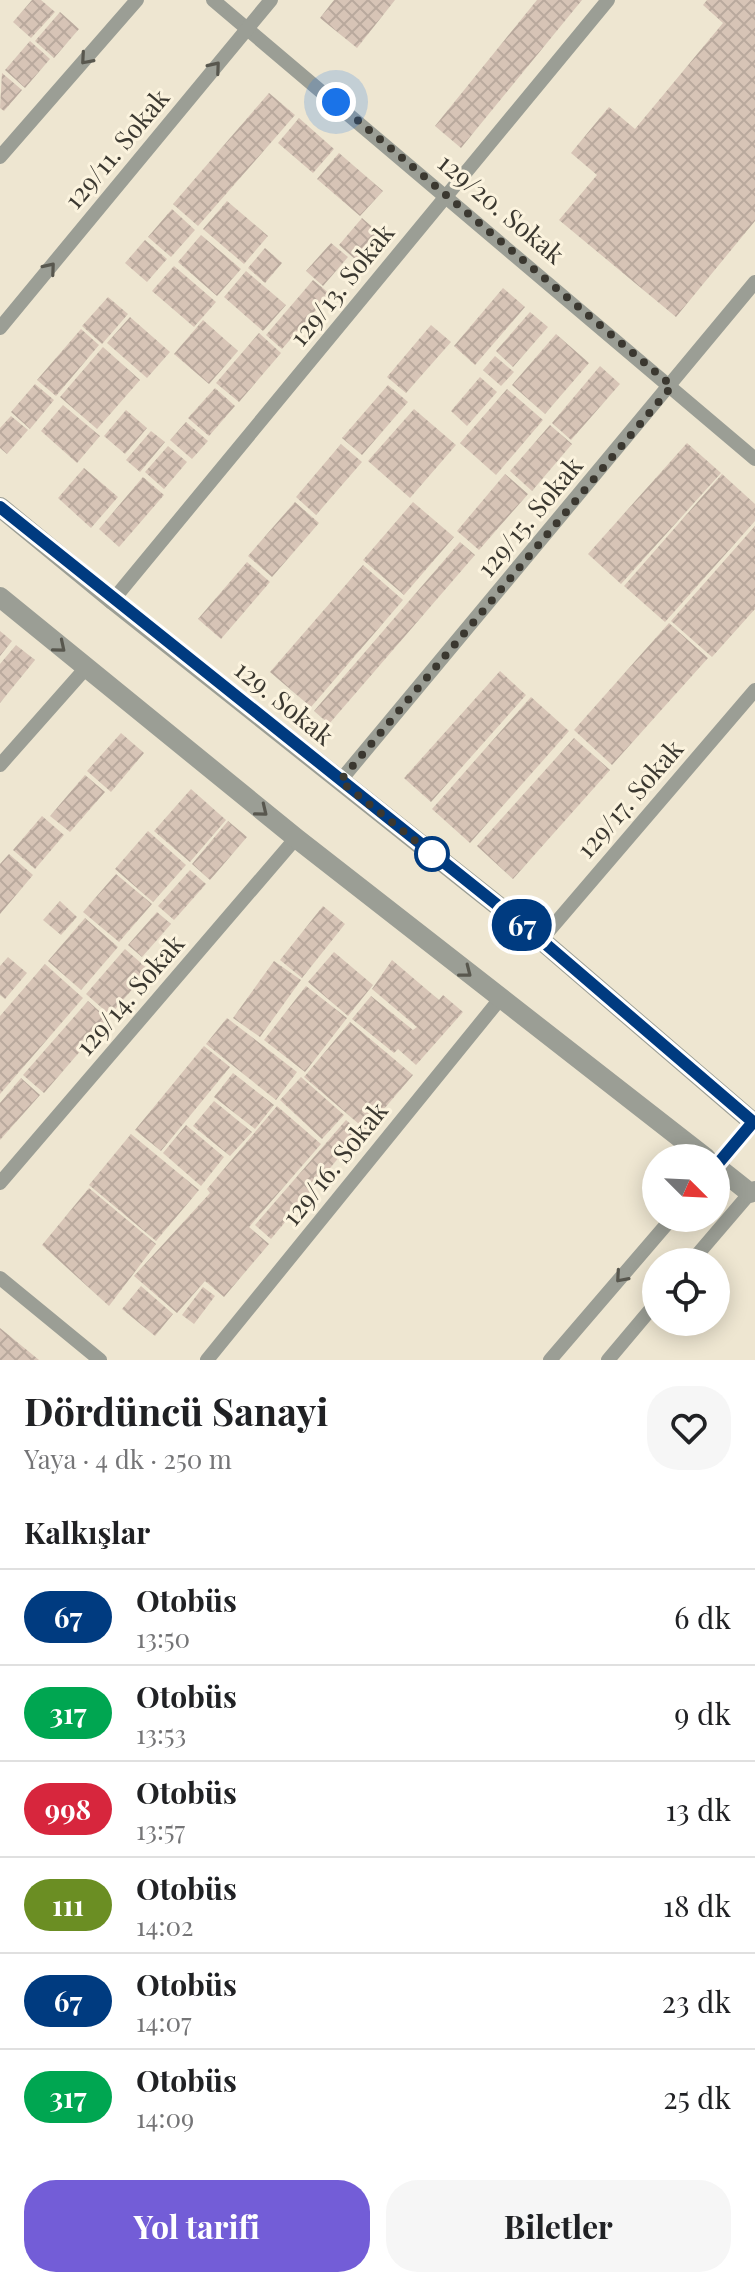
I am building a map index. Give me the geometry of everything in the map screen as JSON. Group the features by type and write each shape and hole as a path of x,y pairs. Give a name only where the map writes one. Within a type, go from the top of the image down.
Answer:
{"street":[{"name":"129. Sokak","path":"0,507 541,940 754,1122"},
{"path":"0,597 296,838 688,1144"},
{"path":"730,1176 752,1192"}],"lane":[{"path":"0,157 137,0"},
{"name":"129/20. Sokak","path":"213,0 447,195 755,459"},
{"name":"129/11. Sokak","path":"0,328 271,0"},
{"name":"129/13. Sokak","path":"113,600 608,0"},
{"name":"129/15. Sokak","path":"340,781 672,386 755,282"},
{"path":"0,765 85,669"},
{"name":"129/17. Sokak","path":"541,940 755,690"},
{"name":"129/14. Sokak","path":"0,1183 296,838"},
{"name":"129/16. Sokak","path":"207,1360 500,999"},
{"path":"730,1150 754,1122"},
{"path":"703,1248 752,1192"},
{"path":"550,1360 660,1232"},
{"path":"0,1278 100,1360"},
{"path":"608,1360 642,1320"}],"building":[{"path":"32,0 41,0 55,12 31,38 13,22"},
{"path":"334,0 395,0 357,48 320,18"},
{"path":"537,0 582,0 461,148 435,126"},
{"path":"707,0 755,0 755,221 676,317 559,220 597,175 571,153 609,107 635,129 723,23 703,5"},
{"path":"60,12 79,29 54,58 35,41"},
{"path":"30,41 50,59 25,88 5,70"},
{"path":"2,73 22,90 4,111 0,108"},
{"path":"269,93 295,115 198,226 173,204"},
{"path":"299,118 334,149 313,173 278,143"},
{"path":"339,153 383,191 360,216 317,179"},
{"path":"227,201 268,236 244,264 203,229"},
{"path":"172,209 195,230 171,257 148,237"},
{"path":"362,218 379,233 356,260 339,245"},
{"path":"201,235 241,269 217,296 178,262"},
{"path":"145,240 167,259 147,282 125,263"},
{"path":"331,243 348,257 323,286 306,271"},
{"path":"265,248 282,263 265,283 248,268"},
{"path":"174,266 216,302 194,327 152,291"},
{"path":"246,271 286,305 263,331 224,297"},
{"path":"313,280 330,294 282,349 266,335"},
{"path":"503,288 525,307 475,365 454,346"},
{"path":"108,297 128,314 102,344 82,326"},
{"path":"530,312 548,327 513,367 496,351"},
{"path":"130,317 170,352 147,378 107,343"},
{"path":"203,320 238,351 209,384 174,354"},
{"path":"431,325 451,342 406,393 387,377"},
{"path":"81,329 99,345 56,396 37,380"},
{"path":"259,333 281,353 239,402 216,383"},
{"path":"556,334 589,363 545,414 512,385"},
{"path":"103,347 140,380 97,429 60,397"},
{"path":"495,356 514,372 501,386 483,370"},
{"path":"600,366 620,384 571,440 552,423"},
{"path":"480,377 497,392 467,426 451,411"},
{"path":"35,384 54,400 30,429 11,412"},
{"path":"388,385 408,402 362,455 342,438"},
{"path":"215,388 235,406 209,436 188,418"},
{"path":"507,389 543,420 496,475 460,443"},
{"path":"63,405 100,436 77,463 41,431"},
{"path":"414,409 456,445 410,498 368,461"},
{"path":"126,410 147,428 125,454 104,436"},
{"path":"11,416 28,430 7,454 0,448 0,428"},
{"path":"186,422 208,441 192,459 170,440"},
{"path":"550,425 572,444 532,491 510,471"},
{"path":"151,431 165,442 140,472 126,460"},
{"path":"687,443 721,473 621,584 588,554"},
{"path":"341,444 362,462 316,515 296,497"},
{"path":"168,446 187,462 164,489 145,472"},
{"path":"84,468 118,497 91,528 58,498"},
{"path":"505,474 528,494 479,550 457,531"},
{"path":"722,474 755,504 755,521 665,622 624,586"},
{"path":"143,477 164,495 119,547 99,529"},
{"path":"295,502 319,523 272,577 248,556"},
{"path":"413,502 454,537 404,595 363,560"},
{"path":"755,526 755,609 712,657 671,621"},
{"path":"460,542 475,555 329,724 314,711"},
{"path":"247,562 270,582 221,639 198,619"},
{"path":"363,565 403,600 311,707 270,672"},
{"path":"669,623 708,658 612,765 574,730"},
{"path":"0,631 12,641 0,656"},
{"path":"16,645 35,660 0,703 0,664"},
{"path":"500,671 526,695 431,802 404,778"},
{"path":"531,697 569,731 470,843 432,809"},
{"path":"121,733 144,753 111,792 87,771"},
{"path":"574,738 610,770 513,879 477,846"},
{"path":"85,775 105,792 70,832 50,816"},
{"path":"191,789 226,820 190,862 154,831"},
{"path":"42,816 64,835 35,869 13,850"},
{"path":"228,821 247,837 210,880 192,864"},
{"path":"148,831 186,865 153,902 115,869"},
{"path":"9,854 33,875 0,914 0,864"},
{"path":"190,870 206,884 174,920 158,906"},
{"path":"116,874 152,904 119,942 83,912"},
{"path":"60,901 77,917 61,935 43,920"},
{"path":"323,906 345,924 302,978 280,960"},
{"path":"157,912 171,924 142,957 128,945"},
{"path":"85,918 118,947 81,990 48,961"},
{"path":"125,949 149,970 110,1015 86,994"},
{"path":"334,952 373,985 348,1016 308,982"},
{"path":"8,957 27,973 5,999 0,995 0,966"},
{"path":"392,960 439,1000 443,995 463,1012 416,1065 398,1049 394,1053 352,1019 371,996 413,1030 417,1027 372,989"},
{"path":"274,961 301,980 260,1037 233,1018"},
{"path":"45,964 83,998 0,1094 0,1016"},
{"path":"306,986 347,1018 305,1072 264,1040"},
{"path":"88,1001 108,1019 44,1093 23,1075"},
{"path":"227,1018 297,1072 276,1100 206,1044"},
{"path":"350,1022 413,1075 366,1130 304,1077"},
{"path":"204,1046 230,1067 161,1151 135,1130"},
{"path":"233,1073 274,1105 255,1129 214,1097"},
{"path":"301,1077 344,1115 322,1139 280,1100"},
{"path":"21,1078 40,1095 0,1140 0,1103"},
{"path":"214,1101 252,1132 230,1156 193,1126"},
{"path":"277,1106 321,1144 249,1227 269,1244 224,1297 205,1281 177,1313 134,1276 210,1193 207,1189"},
{"path":"346,1120 360,1132 271,1239 255,1225"},
{"path":"186,1125 224,1157 201,1186 163,1153"},
{"path":"131,1134 199,1190 156,1241 89,1185"},
{"path":"89,1188 156,1244 109,1306 42,1245"},
{"path":"141,1286 173,1314 155,1336 122,1309"},
{"path":"203,1287 215,1296 194,1324 182,1315"},
{"path":"0,1328 39,1360 0,1360"}],"bus line":[{"name":"67","path":"0,507 541,940 753,1122 730,1149"}],"route":[{"path":"336,102 672,386 340,781 441,861 432,854"}]}
